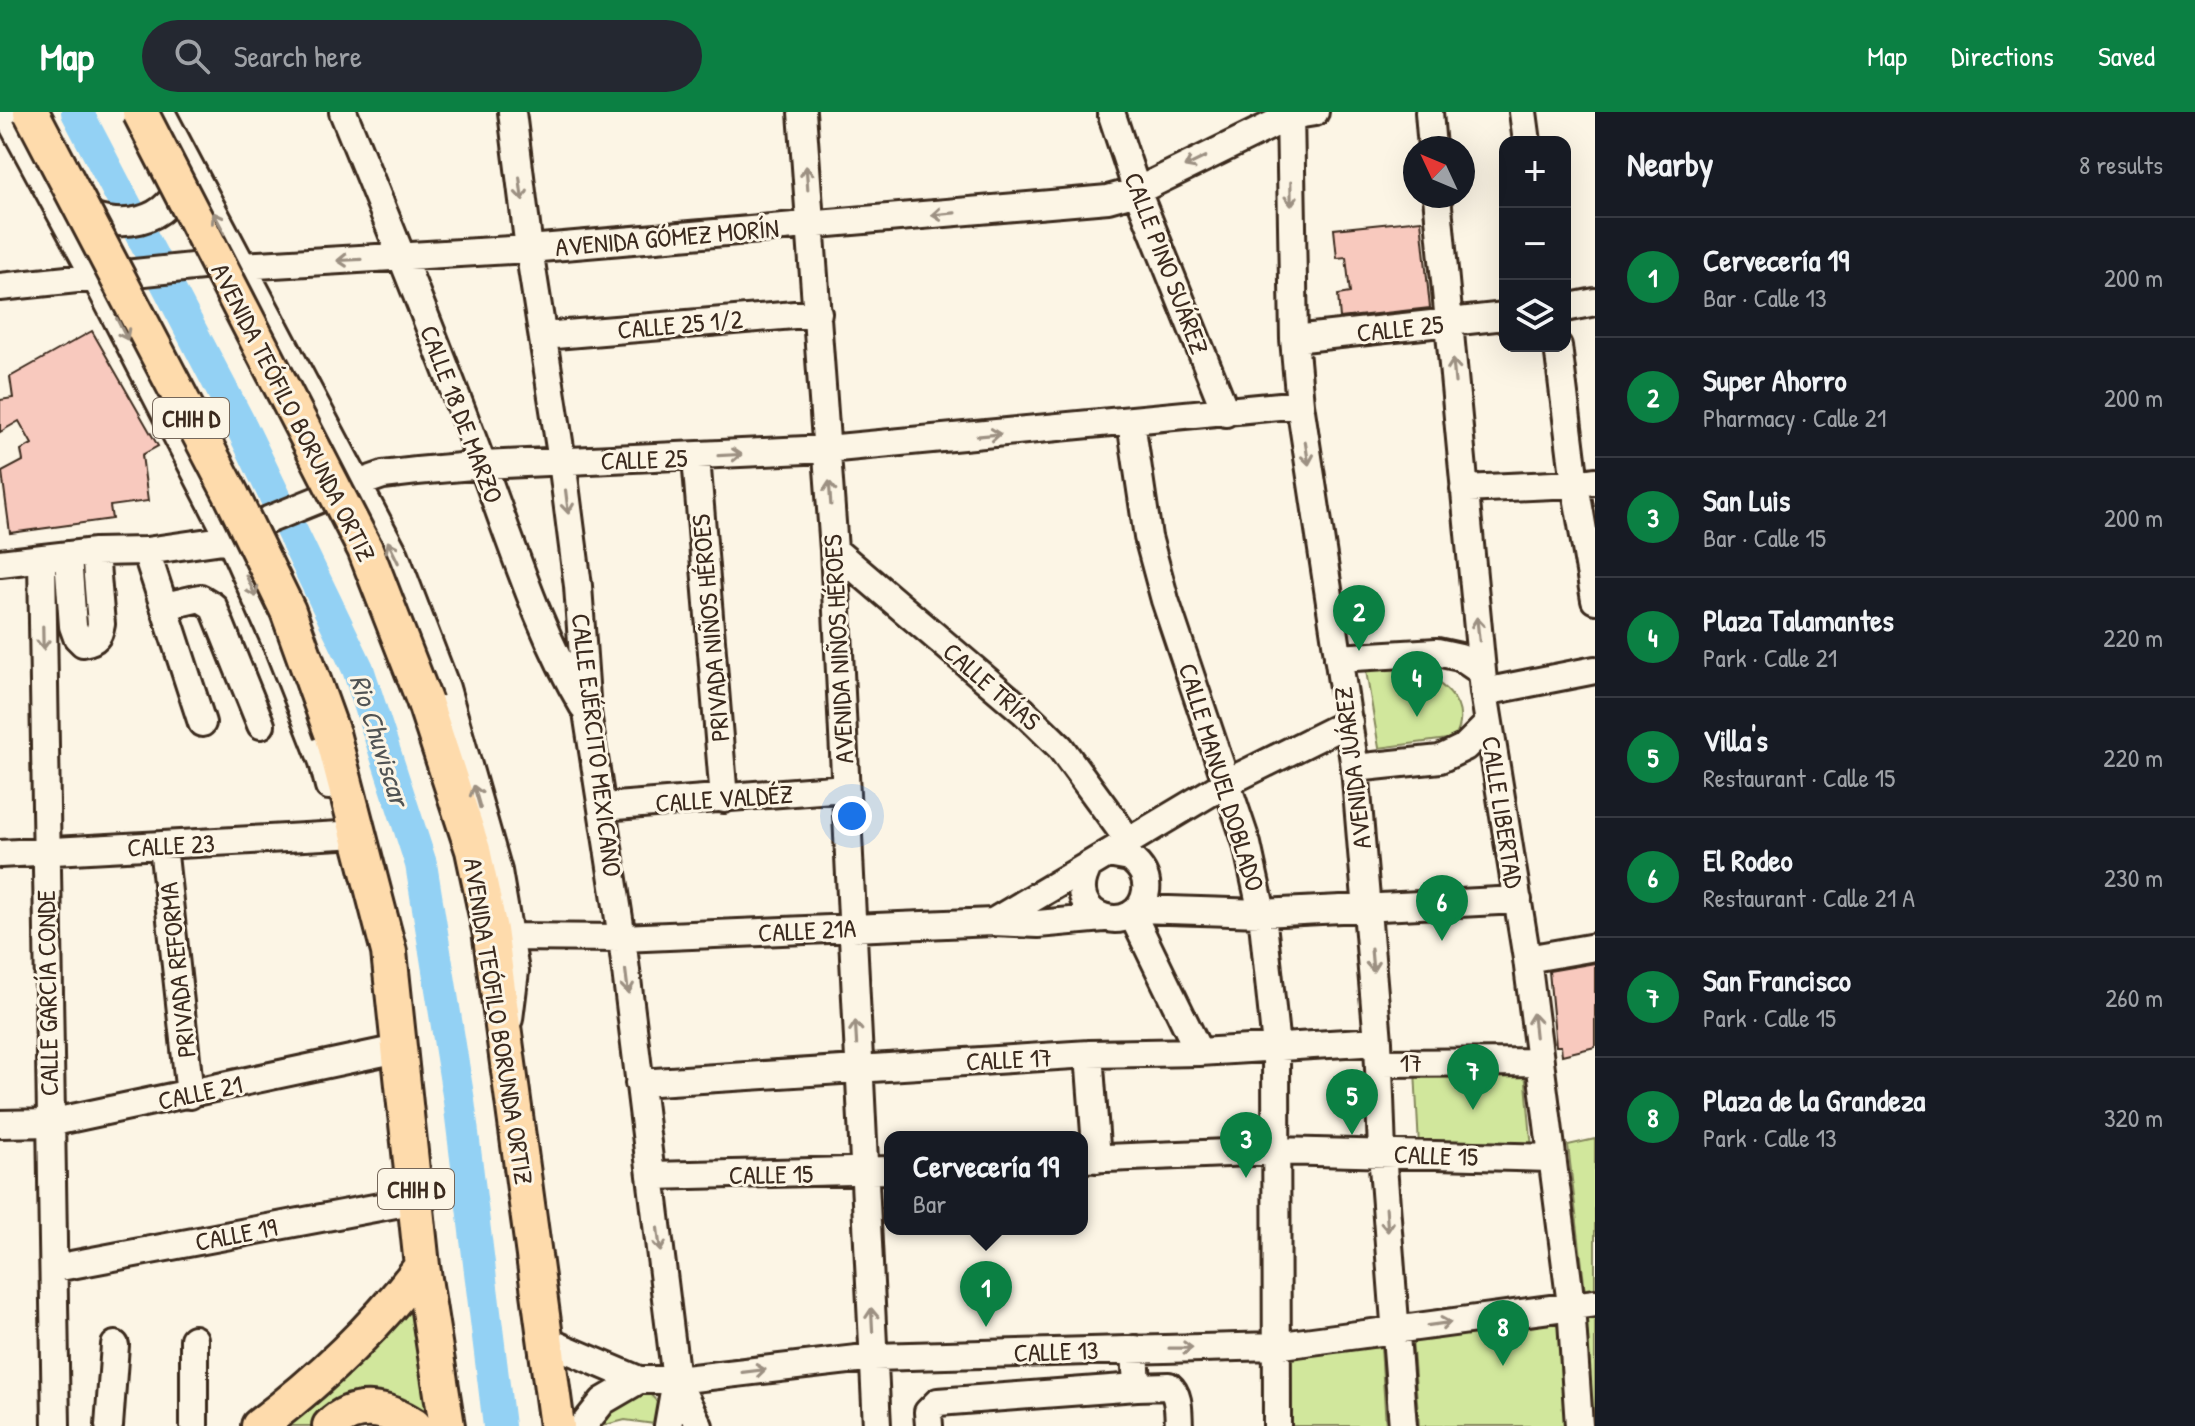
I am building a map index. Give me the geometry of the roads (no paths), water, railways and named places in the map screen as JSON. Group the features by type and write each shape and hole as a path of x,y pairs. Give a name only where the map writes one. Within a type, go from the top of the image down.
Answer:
{"main road":[{"name":"CHIH D","path":"31,112 231,494 288,611 332,733 389,952 422,1266 447,1426"},
{"name":"AVENIDA TEÓFILO BORUNDA ORTIZ","path":"140,112 365,549 398,626 473,850 490,930 504,1023 557,1426"},
{"path":"259,1426 305,1392 400,1296 422,1266"},
{"path":"330,1426 348,1413 365,1409 384,1411 414,1426"}],"street":[{"path":"6,112 230,539 279,650 323,762 341,835 393,1006"},
{"path":"161,112 395,555 446,688 498,871 510,937 515,971 514,992 504,1023"},
{"name":"CALLE 18 DE MARZO","path":"343,112 483,465 552,650 587,712"},
{"name":"CALLE EJÉRCITO MEXICANO","path":"512,112 529,249 562,461 578,586 587,712 622,938 676,1380"},
{"name":"AVENIDA NIÑOS HÉROES","path":"802,112 834,550 858,1068 878,1171 874,1357 877,1426"},
{"name":"CALLE PINO SUÁREZ","path":"1111,112 1137,191 1226,413"},
{"path":"1429,112 1431,136"},
{"path":"1523,112 1526,136"},
{"name":"AVENIDA GÓMEZ MORÍN","path":"0,287 202,266 529,249 1108,199 1137,191 1298,113"},
{"name":"AVENIDA JUÁREZ","path":"1298,113 1294,339 1300,404 1355,768 1379,1052 1382,1153 1403,1426"},
{"path":"49,193 79,213 104,222 128,224 151,217 170,201 180,190 187,163"},
{"name":"CALLE LIBERTAD","path":"1438,208 1488,724 1527,959 1551,1158 1583,1304 1579,1426"},
{"path":"1571,307 1595,302"},
{"name":"CALLE 25 1/2","path":"543,336 818,313"},
{"name":"CALLE 25","path":"1294,339 1499,317"},
{"path":"1559,352 1585,482 1595,600"},
{"name":"CALLE 25","path":"0,563 95,552 146,551 230,539 263,522 383,475 483,465 827,449 1300,404"},
{"name":"CALLE MANUEL DOBLADO","path":"1131,422 1148,537 1165,600 1247,844 1262,913 1276,1047 1277,1426"},
{"name":"PRIVADA NIÑOS HÉROES","path":"696,457 724,799"},
{"path":"1464,489 1585,482"},
{"name":"CALLE TRÍAS","path":"834,550 1023,711 1060,747 1108,853"},
{"path":"146,551 202,723"},
{"path":"68,557 73,626 83,643 92,642 100,635 101,624 95,552"},
{"name":"CALLE GARCÍA CONDE","path":"42,560 56,1426"},
{"path":"165,606 200,598 213,606 261,725"},
{"path":"1338,658 1437,652 1460,657 1483,682 1595,670"},
{"path":"993,922 1228,782 1349,722"},
{"path":"1355,768 1440,759 1465,747 1488,724"},
{"name":"CALLE VALDÉZ","path":"603,807 845,788"},
{"name":"CALLE 23","path":"0,854 341,835"},
{"name":"PRIVADA REFORMA","path":"163,846 190,1095"},
{"path":"1108,853 1130,858 1145,876 1147,888 1135,912"},
{"path":"1108,853 1082,876 1080,889 1084,902 1092,912 1113,920 1135,912 1262,913 1518,900"},
{"path":"1135,912 1199,1052"},
{"name":"CALLE 21A","path":"510,937 622,938 993,922 1038,924 1104,918"},
{"path":"1527,959 1595,947"},
{"name":"CALLE 17","path":"639,1083 1089,1054 1276,1047 1379,1052"},
{"name":"CALLE 21","path":"0,1124 49,1123 398,1049"},
{"name":"17","path":"1379,1052 1538,1062"},
{"path":"1089,1054 1090,1159"},
{"name":"CALLE 15","path":"1090,1159 1276,1151 1551,1158"},
{"name":"CALLE 15","path":"651,1176 878,1171"},
{"name":"CALLE 19","path":"55,1268 417,1200"},
{"name":"CALLE 13","path":"547,1341 639,1380 676,1380 874,1357 1275,1346 1583,1304"},
{"path":"194,1339 194,1426"},
{"path":"109,1426 115,1345"},
{"path":"1135,1349 1137,1387"},
{"path":"583,1426 603,1401 639,1380"},
{"path":"668,1426 676,1380"},
{"path":"676,1380 699,1426"},
{"path":"929,1426 928,1412 938,1402 1169,1386 1176,1393 1179,1426"}],"waterway":[{"name":"Rio Chuviscar","path":"77,112 242,428 358,669 421,864 459,1101 499,1426"}],"place":[{"name":"Super Ahorro","path":"1359,651"},
{"name":"Plaza Talamantes","path":"1417,717"},
{"name":"El Rodeo","path":"1442,941"},
{"name":"San Francisco","path":"1473,1110"},
{"name":"Villa's","path":"1352,1135"},
{"name":"San Luis","path":"1246,1178"},
{"name":"Cervecería 19","path":"986,1327"},
{"name":"Plaza de la Grandeza","path":"1503,1366"}]}
